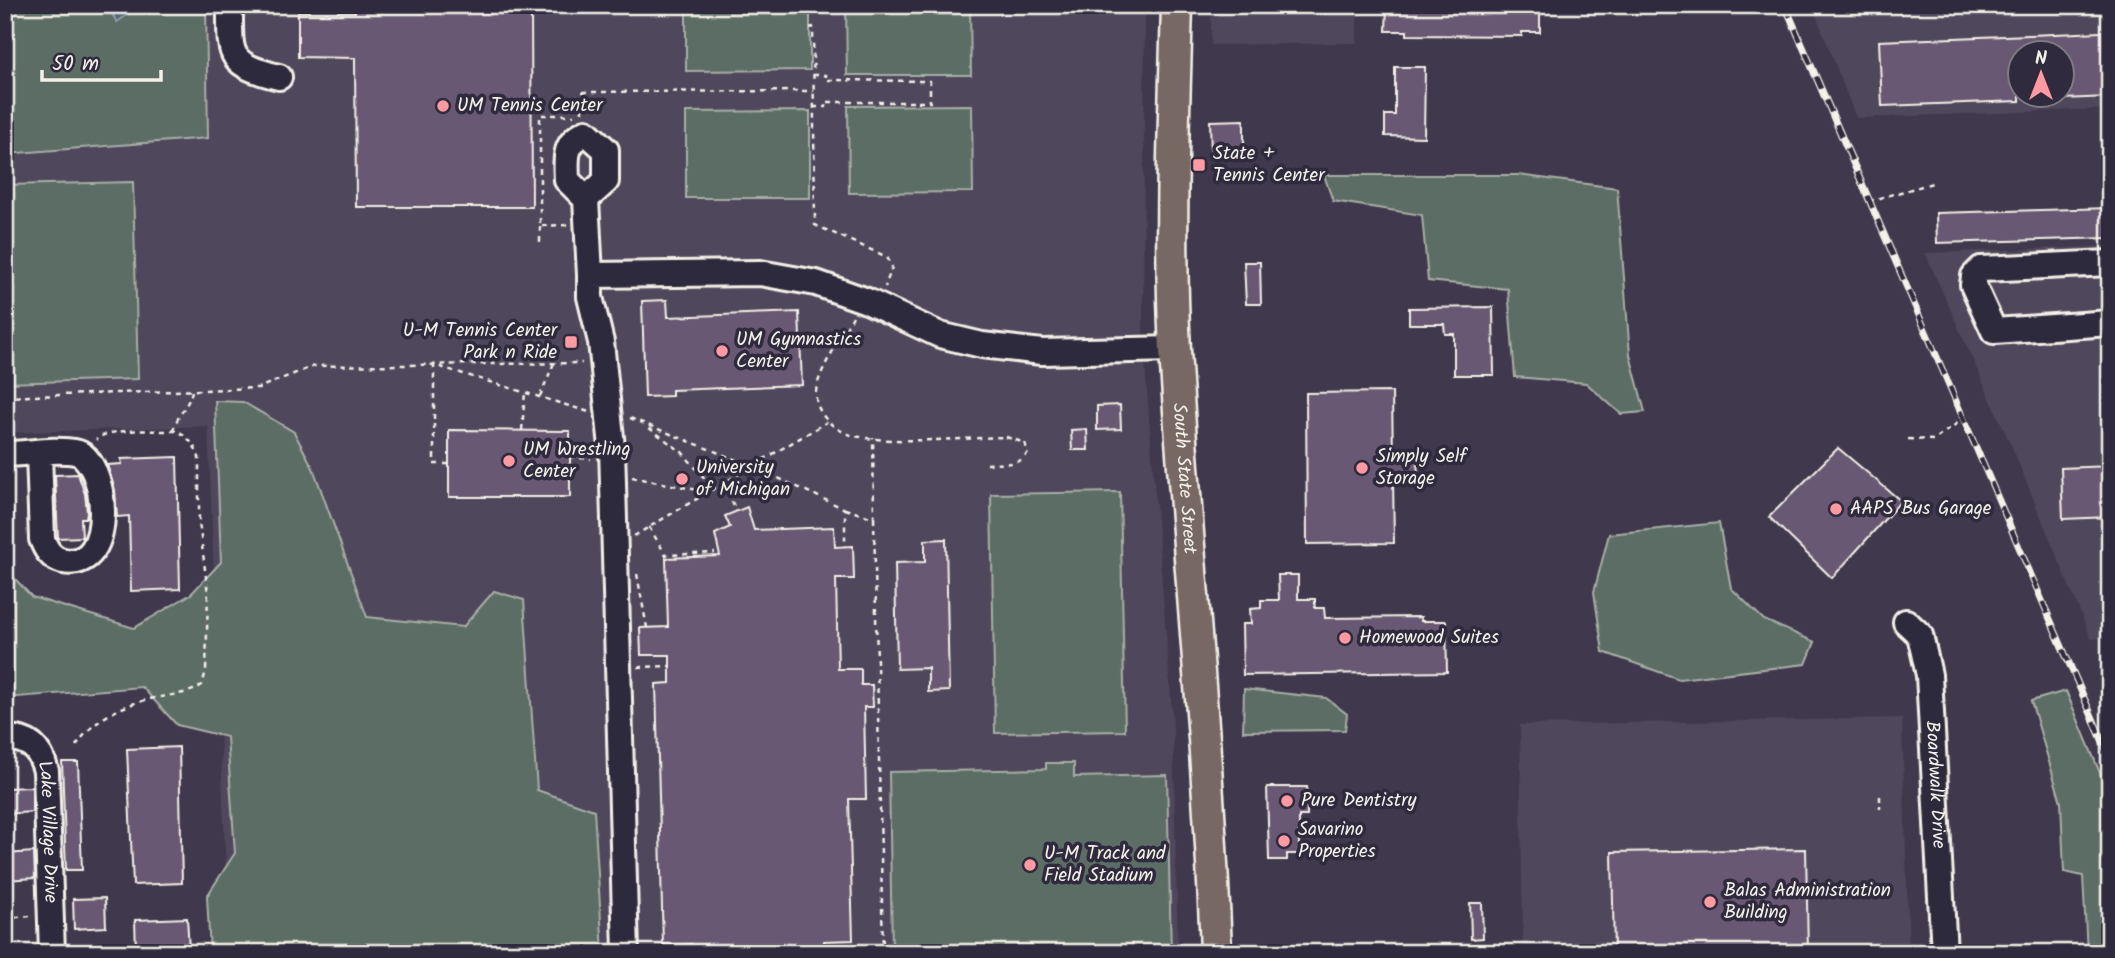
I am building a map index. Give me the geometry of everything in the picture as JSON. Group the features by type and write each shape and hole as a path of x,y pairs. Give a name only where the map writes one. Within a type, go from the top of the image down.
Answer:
{"main road":[{"name":"South State Street","path":"1177,5 1173,222 1175,349 1212,839 1216,953"}],"street":[{"path":"230,5 230,34 236,60 247,69 279,77"},
{"path":"586,199 590,298 600,342 609,415 626,953"},
{"path":"2110,263 1981,269 1974,276 1973,285 1994,331 2110,323"},
{"path":"590,275 760,273 872,296 940,335 1011,350 1042,352 1175,349"},
{"path":"5,454 39,453 77,452 90,460 96,472 101,534 95,550 85,559 72,563 57,559 47,551 42,539 39,453"},
{"name":"Boardwalk Drive","path":"1906,622 1920,635 1929,675 1944,953"},
{"name":"Lake Village Drive","path":"5,738 29,742 42,755 46,771 52,953"}],"path":[{"path":"810,28 813,27 812,155 815,225 887,257 892,267 821,373 816,398 827,422 850,435 1006,438 1025,443 1027,452 1024,459 1018,463 987,464"},
{"path":"813,75 826,75 826,80 930,81 930,102 826,102 826,107 813,107"},
{"path":"540,115 582,115 582,92 813,91"},
{"path":"1869,201 1936,182"},
{"path":"540,226 540,242"},
{"path":"540,397 554,363"},
{"path":"5,397 258,388 314,366 591,363"},
{"path":"434,365 598,415 624,415 752,466 845,509 874,518"},
{"path":"434,365 434,464 449,464"},
{"path":"173,431 178,414 188,403 192,391"},
{"path":"522,430 525,392"},
{"path":"1908,439 1934,440 1963,419"},
{"path":"628,540 827,422"},
{"path":"643,424 682,452 713,489"},
{"path":"76,746 87,729 121,708 192,692 202,685 206,671 208,593 207,567 199,522 199,457 193,443 179,431 101,435 82,455"},
{"path":"873,437 883,953"},
{"path":"570,457 599,460"},
{"path":"625,476 709,492"},
{"path":"724,483 736,511"},
{"path":"845,509 845,547"},
{"path":"649,527 666,555 715,553"},
{"path":"636,571 648,628"},
{"path":"1880,796 1880,809"},
{"path":"5,918 51,915"}],"shaded area":[{"name":"University of Michigan","path":"5,5 1145,5 1143,339 1173,724 1178,953 229,953 208,426 5,433"},
{"path":"1211,5 1357,5 1357,43 1211,45"},
{"path":"1812,5 2110,5 2110,109 1856,118"},
{"path":"2110,246 2110,638 2091,639 2014,452 1925,253"},
{"path":"1902,718 1909,953 1523,953 1520,725"}],"green space":[{"path":"5,5 206,5 208,138 5,154"},
{"path":"686,5 810,5 810,70 686,71"},
{"path":"846,5 970,5 971,75 847,75"},
{"path":"972,105 973,192 849,193 848,106"},
{"path":"810,111 810,198 686,198 686,112"},
{"path":"1324,175 1518,175 1617,188 1630,355 1645,412 1621,414 1586,383 1515,377 1508,289 1428,281 1422,215 1333,201"},
{"path":"133,182 138,379 5,383 5,185"},
{"path":"215,401 243,402 294,432 313,468 367,617 463,627 494,591 524,600 537,790 594,810 603,953 210,953 207,896 235,853 227,737 177,725 142,687 5,698 5,568 32,597 134,628 191,594 221,562"},
{"path":"1120,492 1125,731 995,733 991,494"},
{"path":"1719,523 1731,588 1764,620 1815,642 1806,664 1679,679 1603,652 1594,592 1609,534"},
{"path":"1244,689 1326,698 1347,714 1345,730 1243,731"},
{"path":"2066,691 2110,797 2110,953 2087,953 2083,876 2064,872 2061,802 2031,701"},
{"name":"U-M Track and Field Stadium","path":"1046,763 1074,763 1074,777 1167,775 1171,953 892,953 889,772 1046,769"}],"water":[{"path":"107,5 141,5 117,22"}],"building":[{"name":"UM Tennis Center","path":"355,5 531,5 532,207 356,207 355,58 298,57 298,12 355,12"},
{"path":"1387,5 1540,5 1540,32 1522,32 1522,36 1407,35 1407,31 1386,31"},
{"path":"2110,32 2110,97 2076,98 2076,38 2007,38 2007,101 1882,106 1879,41"},
{"path":"1395,67 1425,67 1424,137 1385,136 1385,115 1395,115"},
{"path":"1244,120 1244,155 1211,156 1210,121"},
{"path":"2110,208 2110,238 1937,243 1936,213"},
{"path":"1244,262 1260,262 1261,304 1246,304"},
{"name":"UM Gymnastics Center","path":"667,300 668,317 799,312 802,385 672,390 672,396 645,397 642,301"},
{"path":"1493,307 1494,375 1454,375 1454,334 1445,334 1444,324 1409,324 1409,308"},
{"name":"Simply Self Storage","path":"1392,392 1393,458 1417,458 1418,478 1393,478 1394,543 1307,544 1306,393"},
{"path":"1120,405 1121,429 1097,430 1097,406"},
{"path":"1087,429 1088,450 1072,450 1071,430"},
{"name":"UM Wrestling Center","path":"449,430 570,431 570,497 449,497"},
{"name":"AAPS Bus Garage","path":"1838,448 1901,501 1832,578 1769,517"},
{"path":"177,457 180,589 131,591 129,516 117,517 115,490 107,465 122,464 121,459"},
{"path":"2110,466 2110,517 2063,519 2061,468"},
{"path":"78,474 85,494 87,512 86,518 81,518 82,537 58,538 55,475"},
{"path":"747,507 754,530 834,527 835,547 853,546 854,579 836,579 838,669 861,669 861,685 872,685 873,707 864,707 866,799 849,799 853,940 824,941 824,953 693,953 692,944 663,945 656,684 670,683 670,655 641,655 640,628 668,627 666,558 720,556 715,534 730,527 725,516"},
{"path":"946,539 949,691 928,692 928,668 897,669 895,563 925,562 925,540"},
{"name":"Homewood Suites","path":"1278,575 1298,575 1298,599 1315,599 1315,608 1324,608 1325,618 1421,617 1421,621 1446,621 1447,672 1243,675 1242,624 1251,624 1250,609 1261,608 1261,600 1279,600"},
{"path":"179,747 182,883 133,885 127,749"},
{"path":"62,762 78,762 82,870 66,870"},
{"path":"32,787 32,812 5,814 5,788"},
{"path":"1267,787 1307,787 1307,816 1299,816 1299,854 1287,854 1287,860 1269,860"},
{"name":"Balas Administration Building","path":"1806,849 1808,953 1614,953 1612,852"},
{"path":"34,852 35,878 5,880 5,854"},
{"path":"105,898 106,927 74,929 73,899"},
{"path":"1470,903 1482,903 1483,938 1471,939"},
{"path":"187,918 189,949 183,949 183,953 136,950 135,920"}],"railway":[{"path":"1785,5 2110,758"}],"place":[{"name":"UM Tennis Center","path":"443,106"},
{"name":"State + Tennis Center","path":"1199,165"},
{"name":"U-M Tennis Center Park n Ride","path":"571,342"},
{"name":"UM Gymnastics Center","path":"722,351"},
{"name":"UM Wrestling Center","path":"509,461"},
{"name":"Simply Self Storage","path":"1362,468"},
{"name":"University of Michigan","path":"682,479"},
{"name":"AAPS Bus Garage","path":"1836,509"},
{"name":"Homewood Suites","path":"1345,638"},
{"name":"Pure Dentistry","path":"1287,801"},
{"name":"Savarino Properties","path":"1284,841"},
{"name":"U-M Track and Field Stadium","path":"1030,865"},
{"name":"Balas Administration Building","path":"1710,902"}]}
